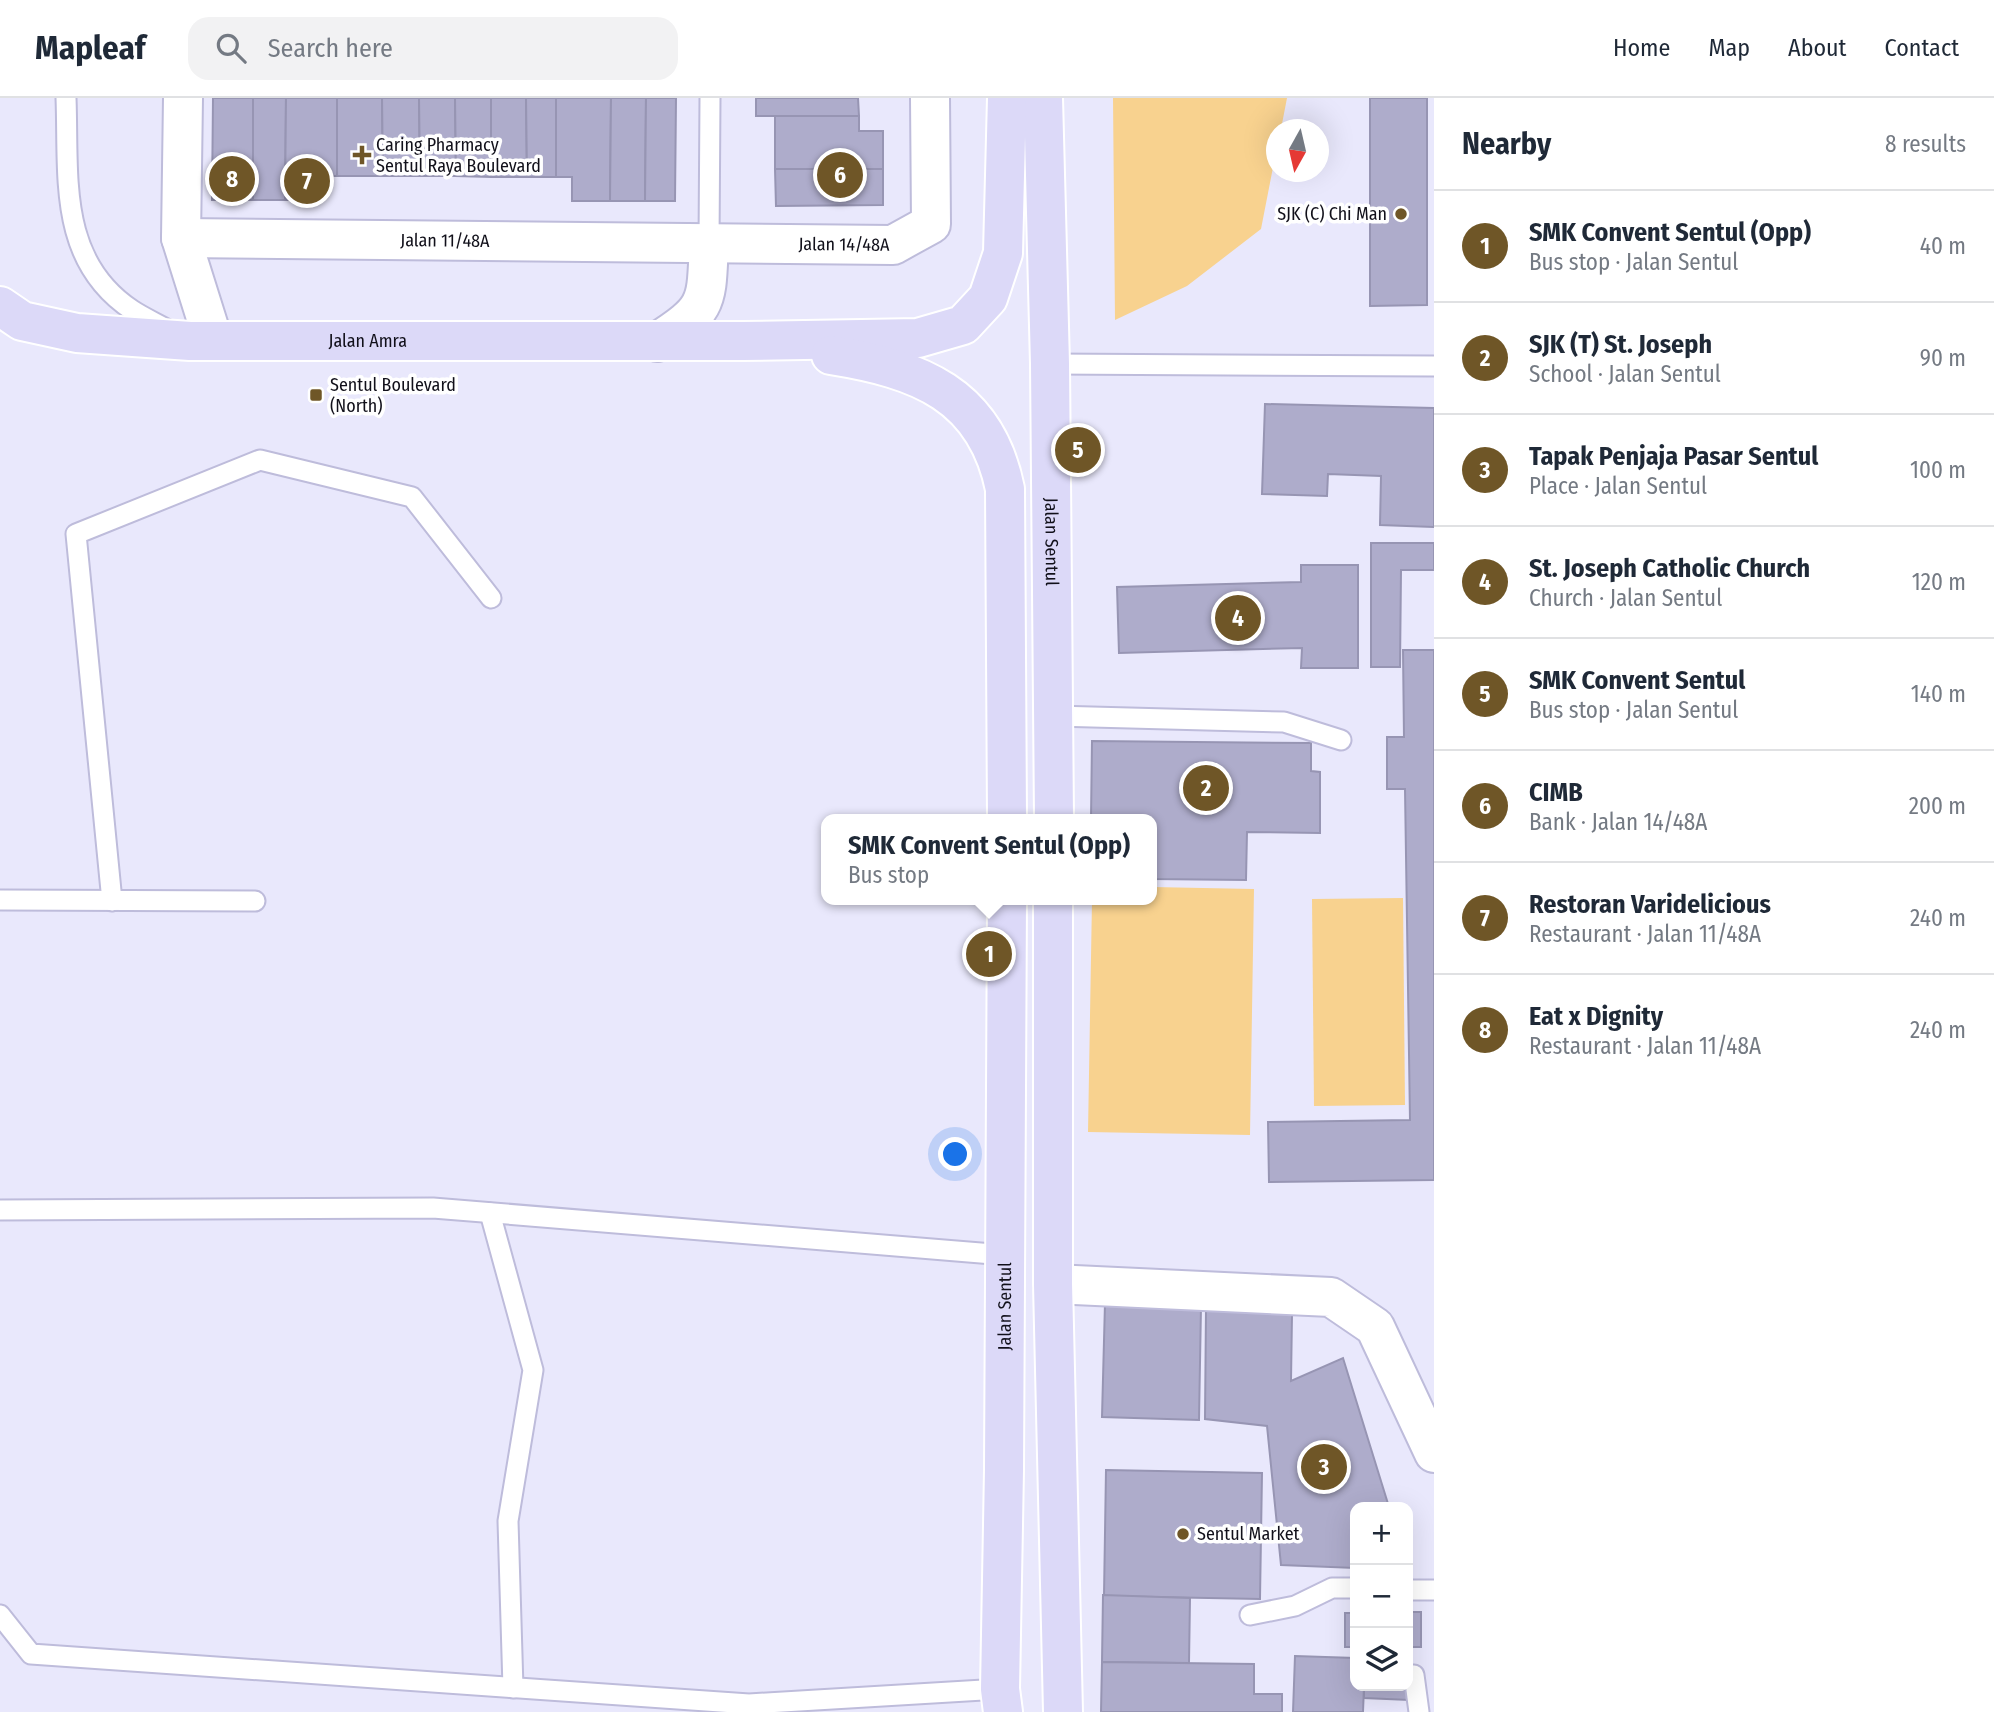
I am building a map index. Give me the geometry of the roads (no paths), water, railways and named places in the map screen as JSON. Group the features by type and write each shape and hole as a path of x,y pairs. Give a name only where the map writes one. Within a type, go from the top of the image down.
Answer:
{"main road":[{"path":"743,341 918,338 963,325 988,298 1003,253 1007,98"},
{"name":"Jalan Sentul","path":"1043,98 1050,364 1054,814"},
{"name":"Jalan Amra","path":"0,306 22,321 77,333 201,341 743,341"},
{"path":"743,341 850,358 934,383 964,405 985,430 999,460 1005,489 1007,814"},
{"name":"Jalan Sentul","path":"1001,1700 1007,905"},
{"path":"1053,905 1053,1284 1063,1712"}],"street":[{"path":"183,98 181,237 201,341"},
{"name":"Jalan 14/48A","path":"709,243 893,245 931,223 930,98"},
{"name":"Jalan 11/48A","path":"181,237 709,243"},
{"path":"657,342 690,321 706,296 709,243"},
{"path":"1053,1284 1331,1297 1375,1327 1434,1453"}],"lane":[{"path":"66,98 70,208 79,249 105,286 131,310 201,341"},
{"path":"709,243 710,98"},
{"path":"1050,364 1434,366"},
{"path":"112,901 76,534 260,460 412,497 491,598"},
{"path":"1054,716 1284,722 1341,740"},
{"path":"0,900 255,901"},
{"path":"0,1210 433,1208 1005,1255"},
{"path":"490,1213 533,1370 508,1521 513,1688"},
{"path":"1250,1615 1295,1606 1332,1588 1350,1588"},
{"path":"1413,1590 1434,1590"},
{"path":"0,1615 31,1654 749,1704 1001,1700"},
{"path":"1414,1675 1419,1712"}],"place":[{"name":"Caring Pharmacy Sentul Raya Boulevard","path":"362,155"},
{"name":"CIMB","path":"840,175"},
{"name":"Eat x Dignity","path":"232,179"},
{"name":"Restoran Varidelicious","path":"307,181"},
{"name":"SJK (C) Chi Man","path":"1401,214"},
{"name":"Sentul Boulevard (North)","path":"316,395"},
{"name":"SMK Convent Sentul","path":"1078,450"},
{"name":"St. Joseph Catholic Church","path":"1238,618"},
{"name":"SJK (T) St. Joseph","path":"1206,788"},
{"name":"SMK Convent Sentul (Opp)","path":"989,954"},
{"name":"Tapak Penjaja Pasar Sentul","path":"1324,1467"},
{"name":"Sentul Market","path":"1183,1534"}]}
